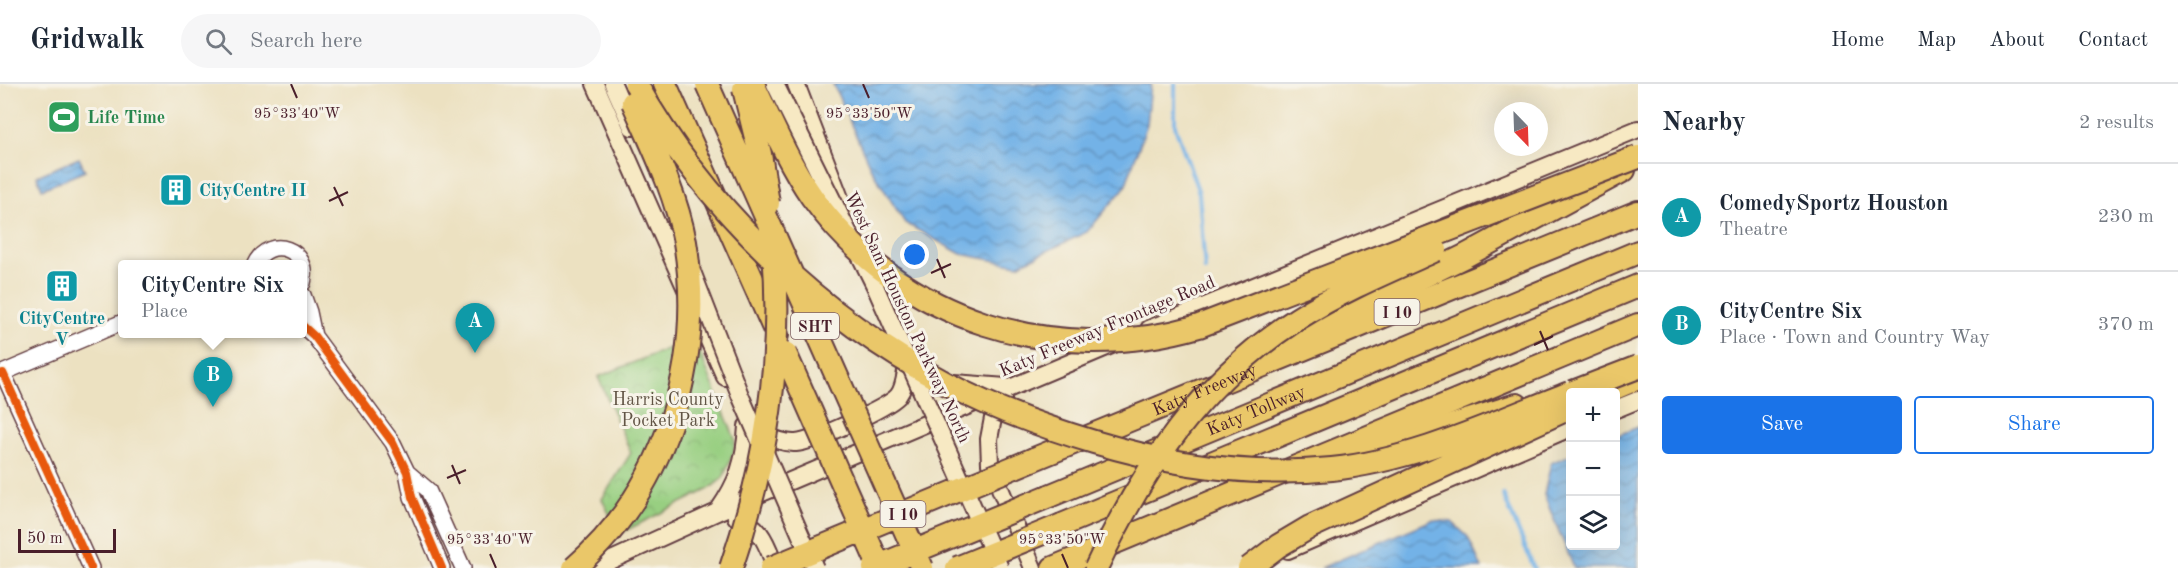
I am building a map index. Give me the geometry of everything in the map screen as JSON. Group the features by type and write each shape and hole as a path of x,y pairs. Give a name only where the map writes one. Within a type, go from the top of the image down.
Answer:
{"highway":[{"path":"574,568 595,548 623,515 658,454 682,386 690,332 689,284 680,220 667,182 625,84"},
{"path":"636,84 681,153 726,208 771,255 827,304 854,326 947,384 1050,428 1110,447 1188,464 1233,470 1301,471 1367,464 1404,455 1471,433 1566,395"},
{"name":"SHT","path":"665,84 880,568"},
{"name":"SHT","path":"707,84 922,568"},
{"path":"731,568 749,512 764,441 773,379 776,309 774,253 764,176 742,84"},
{"path":"753,84 786,153 812,196 844,235 870,259 914,291 956,313 1004,330 1053,340 1107,342 1135,339 1199,326 1638,160"},
{"path":"1156,411 1325,323 1465,256 1638,160"},
{"path":"1087,563 1113,532 1147,472 1184,419 1221,378 1278,331 1316,307 1360,284 1638,160"},
{"name":"Katy Freeway","path":"771,568 1638,212"},
{"name":"Katy Tollway","path":"874,568 1638,252"},
{"name":"Katy Tollway","path":"957,568 1638,286"},
{"path":"1053,568 1087,563 1229,495 1638,324"},
{"path":"1586,388 1638,369"},
{"path":"1229,495 1471,418 1638,369"},
{"path":"1616,388 1638,378"},
{"path":"1248,568 1278,546 1310,527 1566,410"}],"main road":[{"path":"596,84 809,568"},
{"path":"613,84 667,206 740,395 815,568"},
{"name":"West Sam Houston Parkway North","path":"775,84 874,284 1000,568"},
{"path":"796,84 929,422 995,568"},
{"name":"Katy Freeway Frontage Road","path":"594,568 717,512 1165,322 1638,129"},
{"path":"747,426 777,440 794,444 808,441 884,407 898,396 904,384 907,365"},
{"path":"907,365 935,379 964,385 1012,387"},
{"path":"1012,387 994,413 989,439 990,464 1033,568"},
{"path":"1620,407 1638,400"},
{"path":"747,426 746,452 741,470 733,489 717,512 743,520 756,527 776,568"},
{"path":"1248,568 1566,430"}],"street":[{"path":"258,260 268,250 283,248 291,251 301,260"},
{"path":"307,306 308,331 393,443 407,472 412,497 442,568"},
{"path":"91,568 1,373 118,324"},
{"path":"407,472 428,490 463,568"}],"green space":[{"name":"Harris County Pocket Park","path":"694,338 735,439 734,451 723,478 709,489 619,534 602,499 631,453 598,377"}],"water":[{"path":"833,84 1151,84 1147,124 1125,187 1087,232 1018,265 961,254 905,223 871,169"},
{"path":"79,158 85,171 42,189 37,176"},
{"path":"1638,427 1638,568 1574,568 1567,550 1620,550 1620,434"},
{"path":"1566,457 1566,549 1544,495 1551,463"},
{"path":"1432,520 1452,522 1468,537 1482,568 1321,568"}],"waterway":[{"path":"1175,84 1175,126 1199,193 1205,270"},
{"path":"1503,494 1534,568"}],"cycle path":[{"path":"307,330 393,443 407,472 412,497 442,568"},
{"path":"0,374 3,373 91,568"}],"place":[{"name":"Life Time","path":"64,117"},
{"name":"CityCentre II","path":"176,190"},
{"name":"CityCentre V","path":"62,286"},
{"name":"ComedySportz Houston","path":"475,353"},
{"name":"CityCentre Six","path":"213,407"}]}
